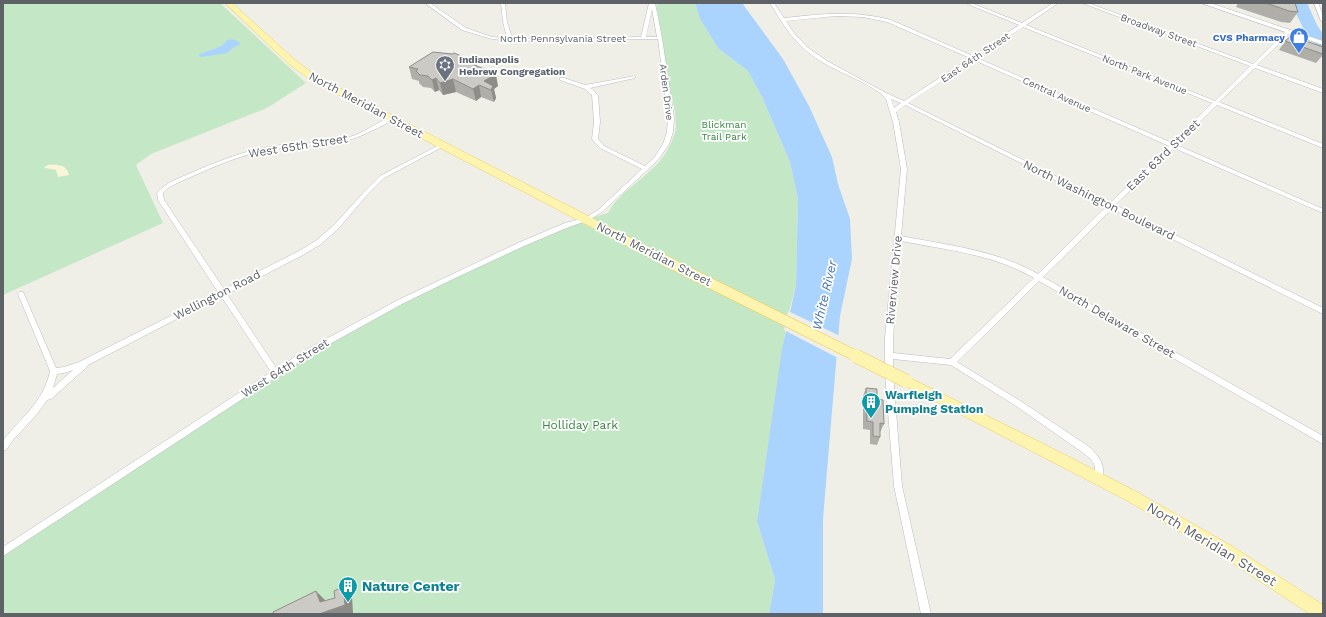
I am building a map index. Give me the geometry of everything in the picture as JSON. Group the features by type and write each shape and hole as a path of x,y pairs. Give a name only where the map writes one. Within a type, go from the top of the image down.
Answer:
{"main road":[{"name":"North Meridian Street","path":"228,3 273,46 300,69 340,93 662,258 1098,478 1204,537 1322,612"},
{"path":"1204,3 1323,43"}],"street":[{"name":"North Pennsylvania Street","path":"427,3 468,31 486,37 510,40 660,38"},
{"path":"504,3 505,22 510,40"},
{"name":"Arden Drive","path":"587,219 600,211 646,169 663,150 671,127 660,38 652,3"},
{"name":"Arden Drive","path":"643,38 652,3"},
{"name":"Riverview Drive","path":"772,3 797,40 813,54 875,88 887,97 893,110 904,169 889,338 889,381 898,486 926,614"},
{"name":"North Park Avenue","path":"967,3 1323,146"},
{"name":"East 64th Street","path":"893,110 1056,3"},
{"name":"Broadway Street","path":"1084,3 1323,91"},
{"path":"1316,3 1323,21"},
{"name":"Central Avenue","path":"783,20 842,14 869,15 889,20 1323,211"},
{"name":"East 63rd Street","path":"952,362 1289,32"},
{"path":"585,87 633,77"},
{"path":"562,79 585,87 593,92 596,98 597,122 594,137 596,142 602,147 646,169"},
{"name":"North Washington Boulevard","path":"875,88 1323,311"},
{"name":"West 65th Street","path":"223,291 161,200 160,195 162,191 175,182 240,155 280,146 325,143 346,139 368,131 389,119"},
{"name":"Wellington Road","path":"54,371 69,369 99,355 319,242 344,219 365,194 382,177 443,145"},
{"name":"West 64th Street","path":"3,551 276,372 326,342 449,278 522,244 567,225 587,219"},
{"name":"North Delaware Street","path":"898,238 997,258 1039,277 1323,440"},
{"path":"223,291 276,372"},
{"path":"21,294 54,371 50,387 43,401"},
{"path":"3,447 43,401 76,372 99,355"},
{"path":"889,356 952,362 1019,404 1089,452 1099,465 1098,478"}],"green space":[{"path":"3,3 220,3 306,83 267,108 151,154 136,165 163,223 3,295"},
{"name":"Holliday Park","path":"656,3 695,3 700,19 718,48 748,71 762,97 790,162 798,199 796,285 787,320 757,521 775,580 769,614 3,614 3,552 275,372 400,302 522,244 587,219 608,213 620,197 652,170 659,162 674,137 676,129 676,119 667,75"}],"sand":[{"path":"47,165 62,166 66,169 69,175 58,177 56,170 44,168"}],"water":[{"name":"White River","path":"695,3 742,3 783,59 809,106 832,157 838,184 850,219 852,259 840,316 823,519 823,614 769,614 775,580 757,521 782,349 796,285 798,199 790,162 762,97 748,71 718,48 700,19"},
{"path":"1291,3 1307,3 1317,25 1323,34 1323,53 1306,34"},
{"path":"233,39 240,43 227,53 202,57 198,55 222,46 227,40"}],"pier":[{"path":"788,311 840,336 838,358 784,330"}],"building":[{"path":"1266,3 1295,3 1298,12 1289,11"},
{"path":"1291,36 1323,47 1323,54 1285,41"},
{"path":"433,52 454,53 476,62 472,64 496,74 484,81 493,86 491,90 479,85 473,89 453,79 440,83 436,78 432,80 428,76 420,75 416,71 418,69 409,67"},
{"path":"866,388 877,389 877,399 883,400 884,424 880,423 880,437 873,436 873,422 867,421"},
{"path":"343,587 345,605 319,614 273,614 273,612 316,591 320,602 335,598 334,591"}],"place":[{"name":"CVS Pharmacy","path":"1299,54"},
{"name":"Indianapolis Hebrew Congregation","path":"445,82"},
{"name":"Warfleigh Pumping Station","path":"871,419"},
{"name":"Nature Center","path":"348,603"}],"park label":[{"name":"Blickman Trail Park","path":"724,130"}]}
